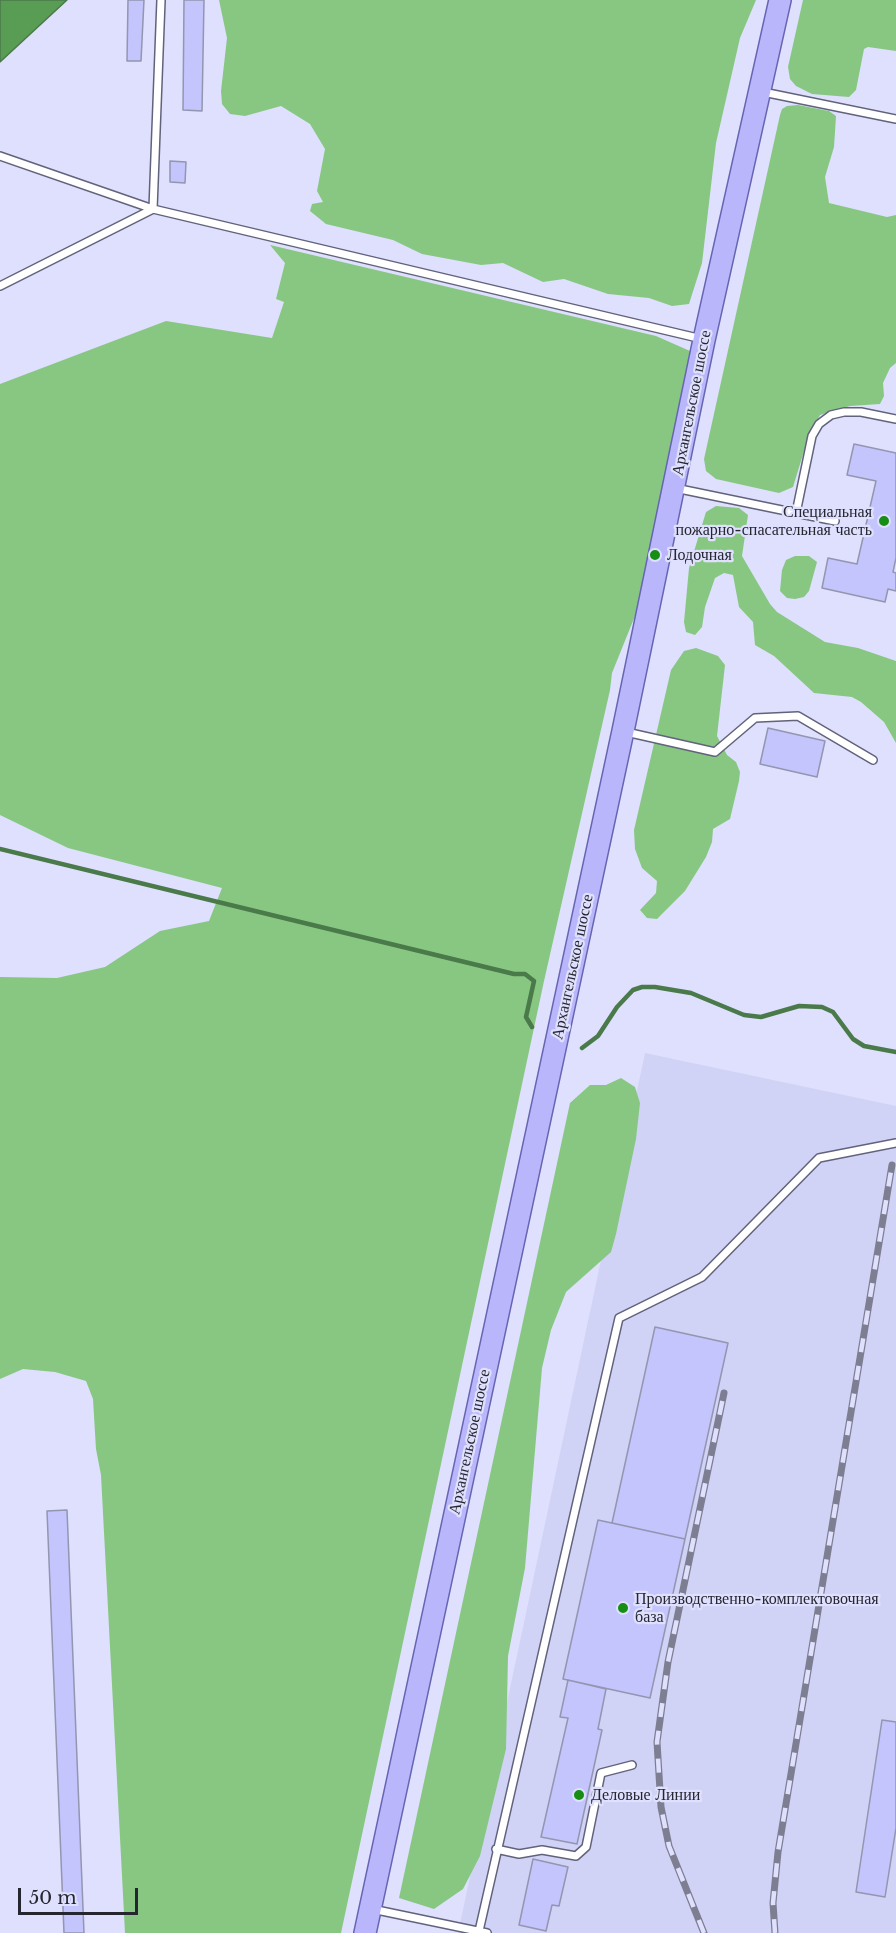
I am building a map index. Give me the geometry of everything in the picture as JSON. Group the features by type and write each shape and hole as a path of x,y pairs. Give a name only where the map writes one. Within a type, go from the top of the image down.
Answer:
{"main road":[{"name":"Архангельское шоссе","path":"365,1933 675,488 704,340 780,0"}],"lane":[{"path":"153,209 161,0"},
{"path":"760,91 896,119"},
{"path":"0,156 153,209 704,340"},
{"path":"0,286 153,209"},
{"path":"796,513 812,436 819,424 831,415 844,412 861,412 896,419"},
{"path":"675,488 835,521"},
{"path":"623,731 715,752 755,718 798,716 873,760"},
{"path":"370,1908 483,1932 496,1849 620,1318 702,1277 819,1158 896,1143"},
{"path":"496,1849 519,1854 542,1850 576,1856 586,1847 601,1773 632,1765"}],"shaded area":[{"path":"0,0 67,0 0,62"},
{"path":"219,0 756,0 740,38 716,143 702,263 689,304 672,306 649,298 608,294 564,279 543,282 503,263 481,265 422,254 393,240 326,224 310,211 312,204 323,202 317,191 325,149 310,124 281,106 245,116 230,114 222,104 221,91 227,38"},
{"path":"803,0 896,0 896,51 868,47 864,49 856,90 849,97 812,94 796,86 790,79 788,67"},
{"path":"798,105 829,111 836,116 834,147 825,177 829,203 887,217 896,215 896,363 890,368 883,383 884,396 880,404 850,406 820,415 808,438 793,487 779,493 716,479 706,471 704,459 780,115 782,109 787,106"},
{"path":"270,245 656,336 690,351 637,611 612,673 544,981 341,1933 125,1933 101,1475 96,1449 93,1399 86,1381 55,1372 23,1369 0,1379 0,977 57,978 105,967 160,931 209,921 222,888 68,848 0,815 0,384 166,321 272,338 284,302 276,299 285,263"},
{"path":"716,506 739,508 748,515 742,556 777,612 825,642 858,648 896,661 896,743 884,722 861,702 852,697 814,693 774,656 755,645 753,622 739,607 733,575 724,573 715,578 705,607 702,627 695,635 686,632 684,622 689,568 706,512"},
{"path":"795,556 809,556 817,562 809,591 804,597 795,599 787,598 780,591 782,570 786,560"},
{"path":"696,648 718,656 725,665 717,736 727,755 736,762 740,772 739,781 730,819 713,829 712,842 706,857 685,891 657,919 647,918 640,910 656,893 657,881 642,868 635,849 634,830 671,670 684,651"},
{"name":"Производственно-комплектовочная база","path":"645,1053 896,1106 896,1933 458,1933"},
{"path":"621,1078 635,1087 640,1103 636,1139 616,1234 611,1252 566,1292 551,1330 542,1368 525,1568 508,1656 506,1749 480,1856 463,1889 434,1909 399,1898 570,1103 590,1085 606,1085"}],"building":[{"path":"128,0 144,0 141,61 127,61"},
{"path":"184,0 204,0 202,111 183,110"},
{"path":"170,161 186,162 185,183 170,182"},
{"path":"854,444 896,453 896,558 893,572 896,573 896,591 888,589 885,602 822,588 828,558 857,564 876,481 847,475"},
{"path":"768,728 825,741 817,777 760,764"},
{"path":"655,1327 728,1343 685,1539 612,1523"},
{"path":"67,1510 84,1933 64,1933 47,1511"},
{"path":"598,1520 685,1539 650,1698 563,1679"},
{"path":"568,1680 606,1689 598,1729 602,1730 577,1844 541,1837 568,1718 560,1717"},
{"path":"882,1720 896,1722 896,1828 885,1897 856,1892"},
{"path":"533,1859 568,1867 559,1906 552,1905 546,1931 519,1925"}],"waterway":[{"path":"0,849 514,974 525,974 534,981 526,1017 532,1027"},
{"path":"582,1048 598,1036 617,1007 633,990 655,987 691,993 744,1015 761,1017 799,1006 822,1007 833,1012 853,1039 864,1046 896,1052"}],"railway":[{"path":"775,1933 773,1903 778,1852 892,1165"},
{"path":"704,1933 669,1846 661,1807 657,1742 668,1662 724,1393"}],"place":[{"name":"Специальная пожарно-спасательная часть","path":"884,521"},
{"name":"Лодочная","path":"655,555"},
{"name":"Производственно-комплектовочная база","path":"623,1608"},
{"name":"Деловые Линии","path":"579,1795"}]}
